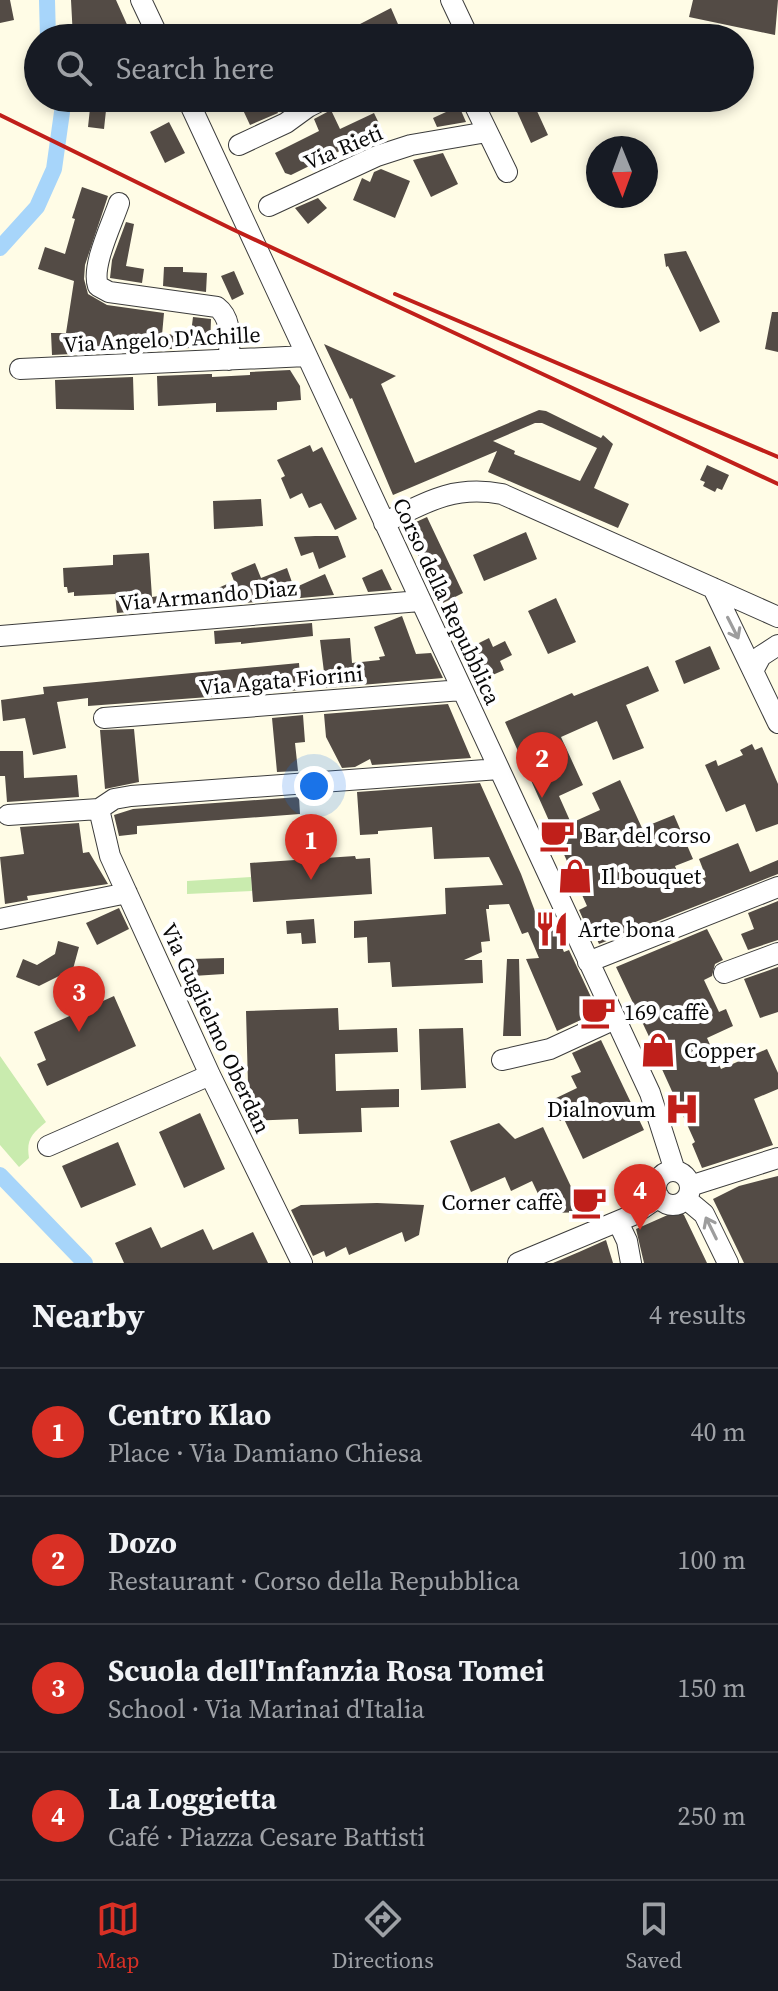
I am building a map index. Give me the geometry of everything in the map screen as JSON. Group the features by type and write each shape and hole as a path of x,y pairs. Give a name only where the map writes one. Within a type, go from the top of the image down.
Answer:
{"street":[{"path":"141,0 152,24"},
{"path":"451,0 459,24"},
{"name":"Corso della Repubblica","path":"194,112 655,1105 675,1171"},
{"path":"239,145 286,123 300,112"},
{"path":"478,112 507,172"},
{"name":"Via Rieti","path":"269,206 388,152 487,132"},
{"path":"119,203 97,267 98,286 109,292 220,309 228,324 229,360"},
{"name":"Via Angelo D'Achille","path":"20,369 307,356"},
{"path":"384,523 447,493 496,493 778,617"},
{"path":"713,588 778,723"},
{"name":"Via Armando Diaz","path":"0,636 420,601"},
{"path":"754,669 761,656 778,645"},
{"name":"Via Agata Fiorini","path":"104,718 462,690"},
{"path":"8,815 99,809 114,799 131,796 499,769"},
{"name":"Via Guglielmo Oberdan","path":"99,809 105,842 127,893 210,1075 302,1263"},
{"path":"588,962 778,887"},
{"path":"0,919 127,893"},
{"path":"724,973 778,953"},
{"path":"502,1060 550,1049 615,1019"},
{"path":"48,1146 210,1075"},
{"path":"659,1197 672,1204 688,1193 778,1158"},
{"path":"659,1197 658,1181 665,1173 675,1171 687,1178 688,1193 704,1214 728,1263"},
{"path":"518,1263 640,1212 659,1197"},
{"path":"618,1222 627,1241 631,1263"}],"green space":[{"path":"251,877 252,891 187,894 187,881"},
{"path":"0,1056 46,1122 31,1137 29,1158 19,1167 0,1145"}],"building":[{"path":"0,0 10,0 14,20 0,23"},
{"path":"71,0 116,0 127,24 72,24"},
{"path":"693,0 778,0 775,35 754,31 754,24 722,24 689,17"},
{"path":"391,8 398,24 360,24"},
{"path":"90,112 106,112 104,129 88,127"},
{"path":"244,112 278,113 250,125"},
{"path":"332,112 340,129 374,113 385,136 374,142 370,136 291,175 285,173 275,153 319,131 314,119"},
{"path":"446,112 462,112 466,122 437,127 433,118"},
{"path":"517,112 537,112 548,135 531,143"},
{"path":"169,122 185,153 165,163 150,132"},
{"path":"443,153 458,184 431,197 413,160"},
{"path":"381,169 410,181 395,218 353,200 362,178 370,182 374,172"},
{"path":"82,187 108,196 85,265 84,279 88,294 107,305 164,313 162,335 191,333 193,317 211,319 210,347 52,355 51,333 66,333 74,281 38,269 45,247 65,254"},
{"path":"318,198 327,208 308,224 295,208"},
{"path":"126,222 134,224 126,266 144,269 142,283 110,278 112,260"},
{"path":"686,251 720,322 700,332 666,267 664,254"},
{"path":"164,267 183,267 183,272 207,273 206,292 163,286"},
{"path":"234,271 244,294 232,300 221,276"},
{"path":"772,312 778,312 778,352 765,349"},
{"path":"324,344 396,376 381,384 415,463 539,410 546,411 601,438 603,435 613,444 594,488 629,504 618,528 488,472 497,451 393,495","holes":["535,423 542,423 597,448 580,481 514,454 515,451 493,441"]},
{"path":"290,370 300,386 301,400 277,402 277,410 216,412 216,403 158,406 157,376 212,374 212,377"},
{"path":"133,377 134,410 56,409 55,380"},
{"path":"310,445 313,452 322,447 357,519 335,530 321,503 309,508 302,493 290,499 281,478 285,476 277,460"},
{"path":"707,465 729,475 722,490 717,488 715,492 703,486 705,482 700,480"},
{"path":"261,499 263,526 214,529 213,501"},
{"path":"427,517 463,593 441,604 405,527"},
{"path":"526,532 537,559 484,581 473,555"},
{"path":"338,536 346,557 319,569 313,552 301,556 294,537"},
{"path":"149,553 152,597 173,594 175,608 117,613 115,594 74,596 74,592 68,593 67,587 64,587 63,568 113,565 113,555"},
{"path":"255,563 261,578 287,568 294,588 325,574 334,595 245,603 242,595 214,605 209,592 234,581 231,573"},
{"path":"382,569 392,590 368,592 362,578"},
{"path":"556,598 576,642 548,654 528,611"},
{"path":"402,616 416,654 431,653 443,678 326,688 320,640 350,638 352,663 380,660 379,657 385,656 374,627"},
{"path":"312,623 313,636 215,644 214,631"},
{"path":"489,638 493,647 505,641 512,655 500,661 504,670 488,677 473,646"},
{"path":"710,646 720,669 684,684 675,661"},
{"path":"299,663 301,690 88,706 88,698 57,702 66,748 33,755 25,718 3,721 1,700 44,694 43,687"},
{"path":"648,666 659,691 626,705 644,748 613,760 597,721 561,737 583,785 559,796 571,823 600,810 592,793 620,780 642,828 674,815 693,859 675,866 683,887 706,877 699,859 738,843 750,872 778,860 778,874 599,944 593,930 589,932 579,910 587,906 505,722 572,693 574,696"},
{"path":"448,704 471,758 372,765 370,759 355,767 342,768 326,737 324,714"},
{"path":"303,715 305,742 295,743 298,771 277,772 272,718"},
{"path":"134,729 139,782 105,789 100,730"},
{"path":"752,744 755,750 762,747 778,784 778,824 756,832 745,804 726,812 705,765 716,760 718,766 743,755 740,750"},
{"path":"0,751 23,751 24,778 77,775 79,797 7,802 5,776 0,776"},
{"path":"480,783 536,914 546,910 564,952 569,950 598,1012 557,1031 526,959 539,958 528,932 522,934 509,904 489,905 486,909 490,941 481,942 482,952 464,960 482,960 483,983 392,987 390,962 368,963 367,937 354,938 354,921 446,914 445,888 503,885 489,857 434,859 432,827 360,835 357,792"},
{"path":"299,797 300,814 137,826 137,834 119,836 114,815 133,809"},
{"path":"79,823 83,853 89,852 108,884 27,896 28,900 5,904 0,857 24,854 20,827"},
{"path":"355,856 356,859 370,858 372,894 253,902 250,863"},
{"path":"778,901 778,940 748,950 741,934 754,929 748,913"},
{"path":"119,908 129,929 97,945 86,923"},
{"path":"314,919 316,943 302,944 301,933 287,934 286,921"},
{"path":"707,929 723,960 715,964 712,976 704,980 719,1012 726,1009 733,1026 707,1038 721,1069 767,1049 778,1073 778,1089 754,1099 773,1145 702,1168 692,1144 695,1142 663,1066 616,967"},
{"path":"58,941 79,947 73,969 39,986 16,977 23,959 37,965 55,954"},
{"path":"224,958 224,974 193,976 192,959"},
{"path":"507,959 519,959 521,1036 503,1036"},
{"path":"778,967 778,1012 760,1018 744,979"},
{"path":"114,996 136,1046 47,1086 37,1064 46,1060 34,1032"},
{"path":"338,1008 339,1030 397,1028 398,1052 335,1054 336,1091 399,1089 399,1107 361,1108 362,1132 299,1134 298,1119 249,1121 246,1011"},
{"path":"463,1028 466,1088 421,1090 419,1029"},
{"path":"601,1040 644,1130 583,1159 564,1119 560,1121 550,1101 577,1088 571,1076 581,1072 572,1053"},
{"path":"200,1113 225,1169 184,1188 159,1132"},
{"path":"499,1123 515,1139 543,1127 573,1191 585,1191 595,1212 547,1213 532,1181 511,1191 505,1177 471,1192 450,1141"},
{"path":"118,1142 136,1185 81,1208 62,1166"},
{"path":"778,1176 778,1263 744,1263 713,1199 739,1186"},
{"path":"301,1205 424,1205 419,1235 405,1242 402,1232 349,1255 346,1247 326,1257 324,1251 313,1256 291,1210"},
{"path":"679,1210 707,1263 644,1263 636,1229"},
{"path":"151,1227 161,1248 203,1229 213,1250 253,1232 268,1263 124,1263 115,1243"},
{"path":"606,1240 613,1263 553,1263 579,1252"}],"waterway":[{"path":"47,0 48,24"},
{"path":"0,248 37,207 54,169 62,112"},
{"path":"0,1175 85,1263"}],"railway":[{"path":"0,115 232,229 778,484"},
{"path":"395,294 778,457"}],"place":[{"name":"Dozo","path":"542,798"},
{"name":"Bar del corso","path":"557,835"},
{"name":"Il bouquet","path":"575,876"},
{"name":"Centro Klao","path":"311,880"},
{"name":"Arte bona","path":"552,929"},
{"name":"169 caffè","path":"598,1012"},
{"name":"Scuola dell'Infanzia Rosa Tomei","path":"79,1032"},
{"name":"Copper","path":"658,1050"},
{"name":"Dialnovum","path":"682,1109"},
{"name":"Corner caffè","path":"589,1202"},
{"name":"La Loggietta","path":"640,1230"}]}
